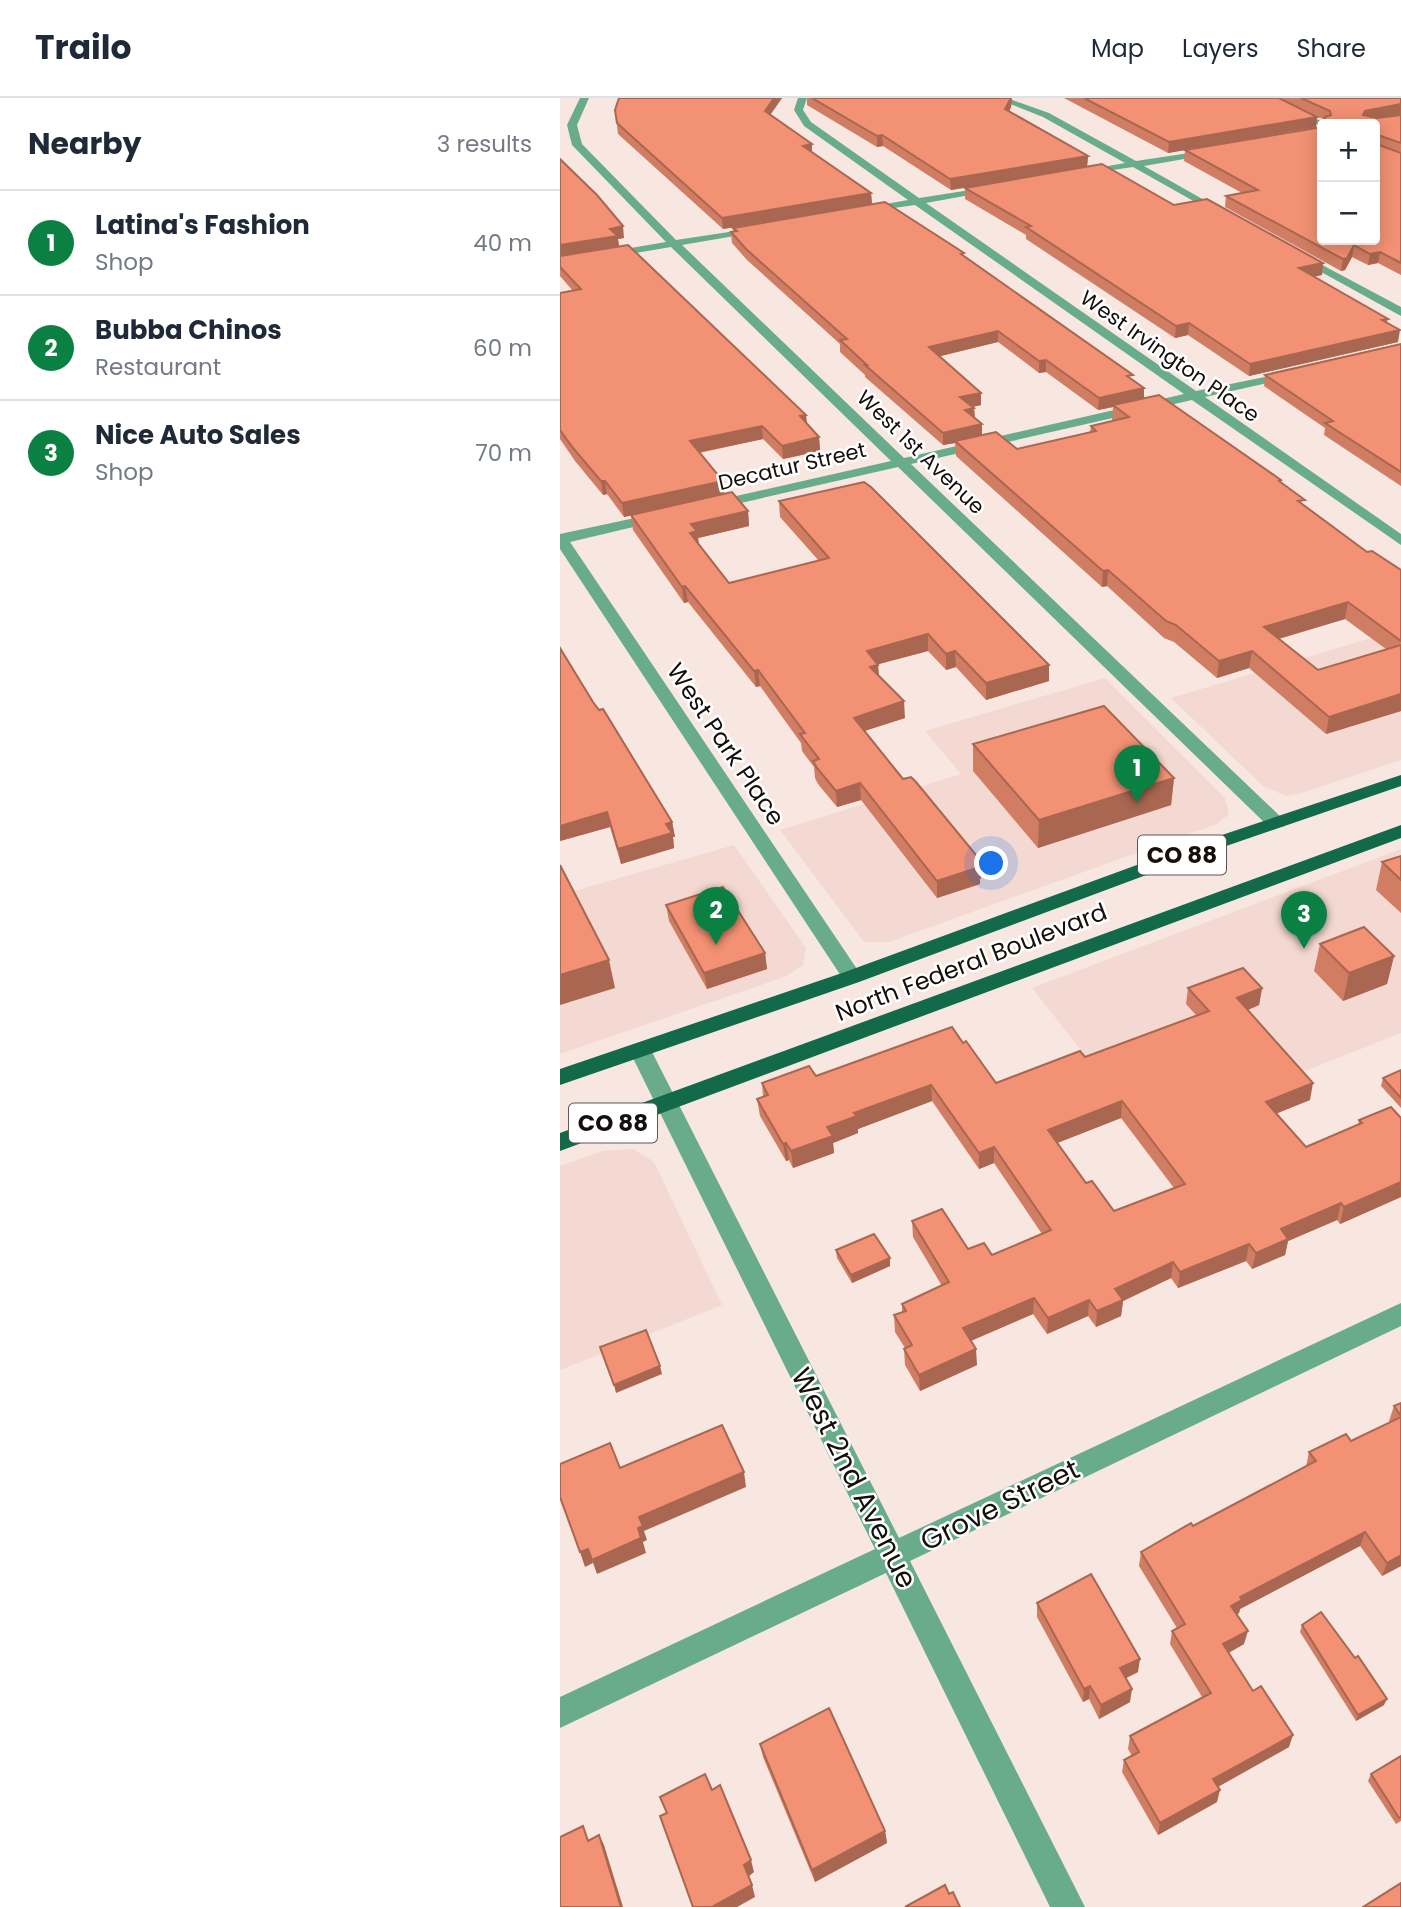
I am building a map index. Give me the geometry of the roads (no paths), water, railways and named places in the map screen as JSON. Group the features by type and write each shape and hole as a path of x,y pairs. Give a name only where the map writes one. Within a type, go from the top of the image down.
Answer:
{"main road":[{"name":"North Federal Boulevard","path":"560,1077 852,977 1401,780"},
{"name":"North Federal Boulevard","path":"560,1142 1401,831"}],"street":[{"path":"560,134 572,134 575,114 585,98"},
{"name":"West Irvington Place","path":"803,98 797,108 802,120 1401,541"},
{"path":"999,98 1046,115 1231,218"},
{"path":"1266,98 1317,122"},
{"path":"1310,134 1317,133"},
{"name":"West 1st Avenue","path":"572,134 577,145 594,163 675,243 1276,823"},
{"path":"1069,175 1225,149"},
{"path":"851,213 1004,186"},
{"path":"560,263 771,226"},
{"path":"1292,251 1401,312"},
{"name":"Decatur Street","path":"696,509 1300,371"},
{"path":"560,539 669,515"},
{"name":"West Park Place","path":"560,539 852,977"},
{"name":"West 2nd Avenue","path":"640,1050 1068,1907"},
{"name":"Grove Street","path":"560,1713 1401,1314"}],"place":[{"name":"Latina's Fashion","path":"1137,803"},
{"name":"Bubba Chinos","path":"716,945"},
{"name":"Nice Auto Sales","path":"1304,949"}]}
